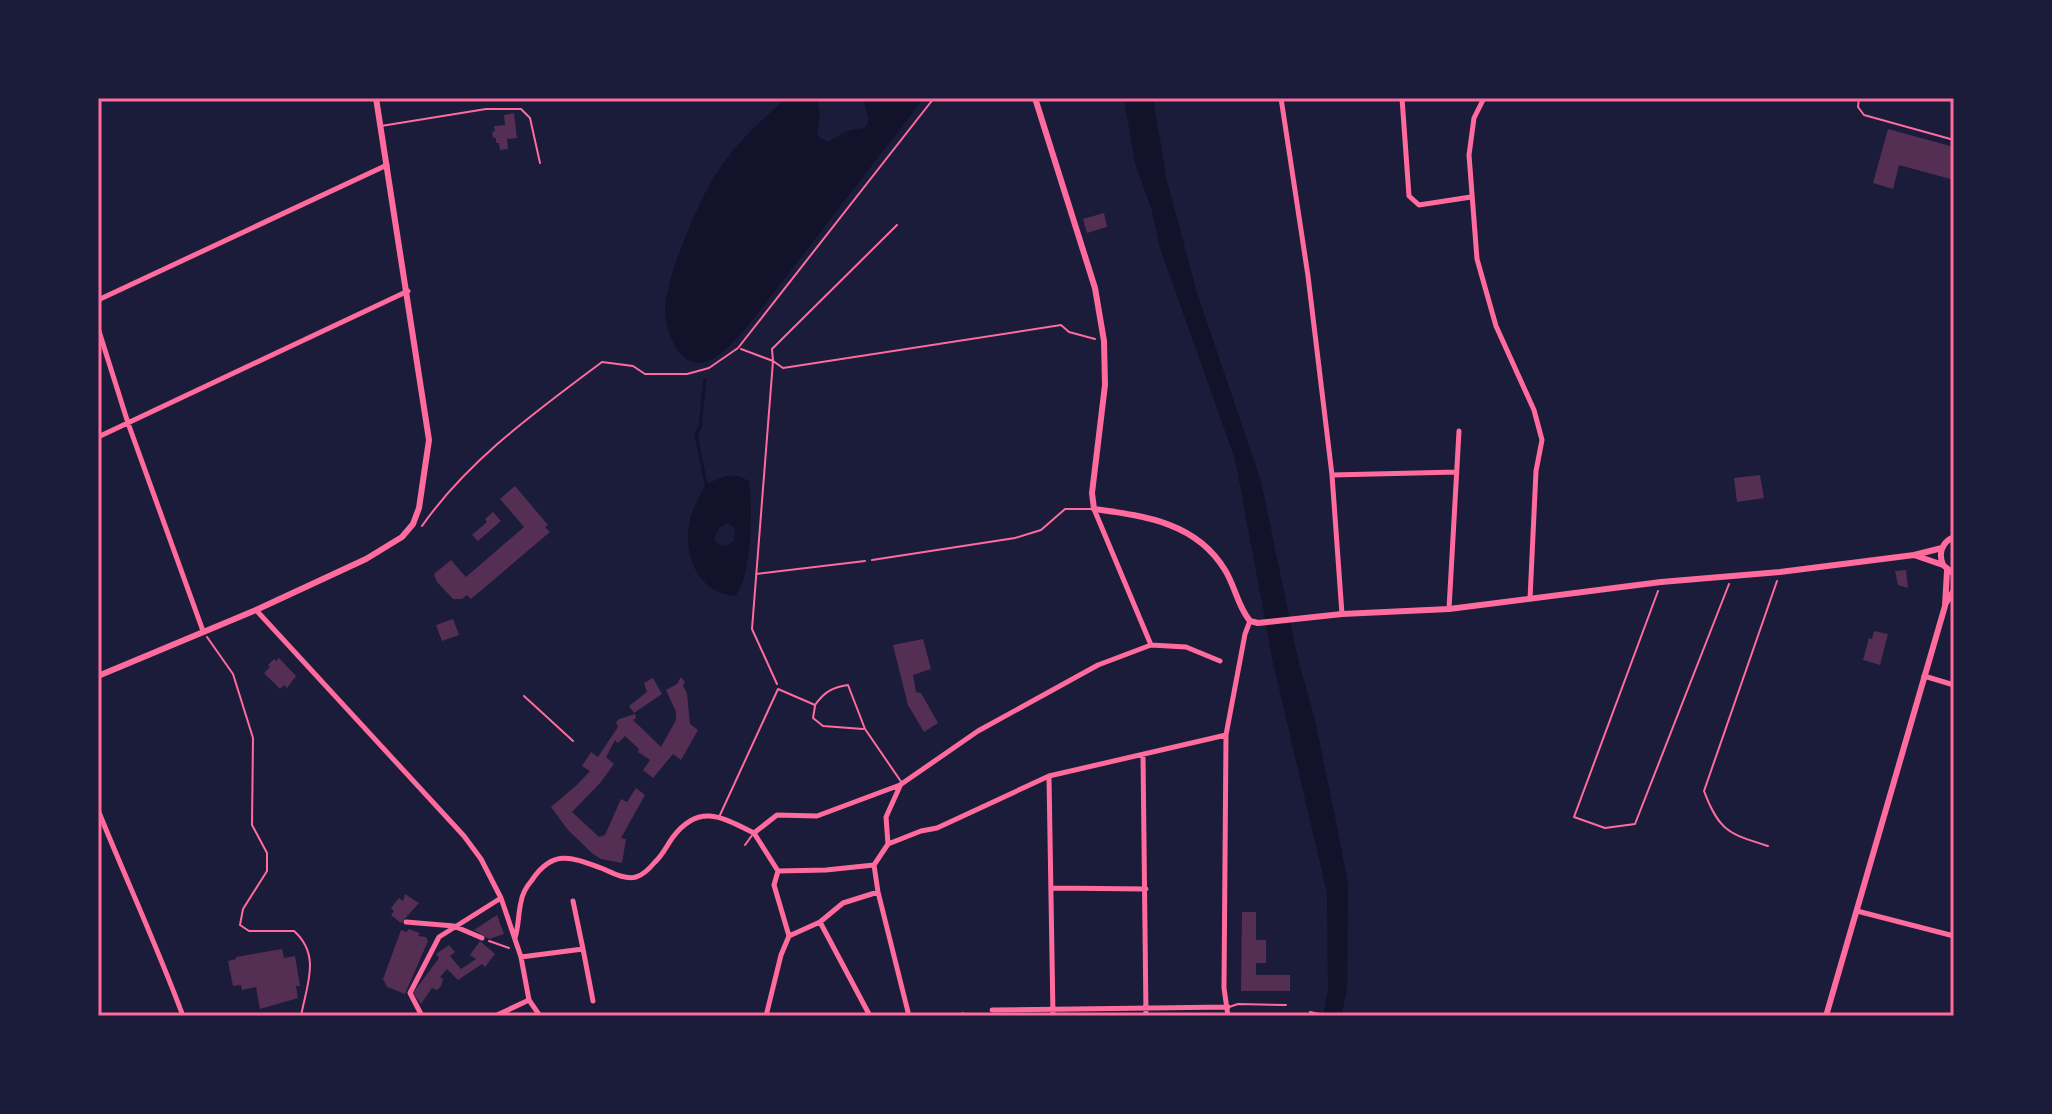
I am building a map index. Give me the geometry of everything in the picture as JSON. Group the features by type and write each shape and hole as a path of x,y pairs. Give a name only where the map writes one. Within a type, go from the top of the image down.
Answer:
{"street":[{"path":"98,676 256,610 366,559 402,537 413,524 429,440 376,98"},
{"path":"1035,98 1095,288 1104,341 1105,385 1092,493 1094,509 1151,645"},
{"path":"1281,98 1308,276 1332,475 1342,614"},
{"path":"1402,98 1409,196 1419,205 1471,197"},
{"path":"1484,98 1474,118 1469,155 1477,259 1496,326 1534,410 1542,440 1536,471 1530,599"},
{"path":"98,300 387,165"},
{"path":"98,437 408,291"},
{"path":"98,328 128,423 203,631"},
{"path":"1449,609 1459,431"},
{"path":"1332,475 1457,472"},
{"path":"1094,509 1158,520 1192,535 1223,567 1250,621 1226,735 1224,988 1228,1016"},
{"path":"1250,621 1258,623 1342,614 1449,609 1661,582 1780,572 1914,555 1942,548 1953,536"},
{"path":"1942,548 1948,570 1945,606"},
{"path":"1914,555 1948,570"},
{"path":"1826,1016 1923,676 1945,606 1954,590"},
{"path":"256,610 464,836 481,859 501,898 521,957 529,1000 540,1016"},
{"path":"754,833 777,815 817,816 901,784 978,731 1098,665 1151,645 1186,647 1220,661"},
{"path":"1923,676 1954,685"},
{"path":"909,1016 874,865 888,844 937,828 1049,776 1226,735"},
{"path":"1143,755 1146,1012"},
{"path":"1049,776 1052,1012"},
{"path":"888,844 886,817 901,784"},
{"path":"98,810 143,923 157,945 183,1016"},
{"path":"515,938 520,922 520,903 526,889 536,873 550,860 561,857 577,859 620,876 640,876 661,857 682,826 704,816 720,816 754,833 778,871 774,885 789,936 781,955 766,1016"},
{"path":"778,871 874,865"},
{"path":"1052,888 1146,889"},
{"path":"789,936 820,922 843,903 878,892"},
{"path":"422,1016 410,993 439,937 501,898"},
{"path":"573,901 593,1001"},
{"path":"1857,911 1954,936"},
{"path":"406,922 454,926 482,938"},
{"path":"820,922 870,1016"},
{"path":"521,957 583,949"},
{"path":"495,1016 529,1000"},
{"path":"992,1010 1146,1012 1228,1007"}],"lane":[{"path":"380,126 486,109 521,109 530,118 540,163"},
{"path":"872,560 1015,538 1041,530 1065,509 1094,509"},
{"path":"865,729 823,726 813,718 815,705 822,695 835,687 848,685 865,729 901,784"},
{"path":"720,816 778,689 815,705"},
{"path":"745,845 754,833"},
{"path":"1228,1007 1238,1004 1286,1005"}],"path":[{"path":"413,524 422,526 437,503 505,435 602,362 633,366 645,374 687,374 709,368 738,348 934,98"},
{"path":"1859,98 1858,107 1864,115 1954,140"},
{"path":"778,689 752,629 772,349 897,225"},
{"path":"738,348 783,368 1061,325 1069,332 1104,341"},
{"path":"755,574 872,560"},
{"path":"1768,846 1735,836 1713,816 1704,791 1780,572"},
{"path":"1661,582 1574,817 1605,828 1635,824 1733,576"},
{"path":"203,631 233,674 253,738 252,825 267,853 267,871 243,909 240,925 249,931 294,931 307,942 311,961 301,1016"},
{"path":"524,696 573,741"},
{"path":"482,938 507,949 517,945"},
{"path":"1310,1012 1328,1016"}],"shaded area":[{"path":"787,98 816,98 820,113 817,135 827,142 848,131 866,127 866,98 924,98 744,331 712,359 692,362 675,345 666,320 666,301 675,264 698,207 723,163 748,133"},
{"path":"1124,98 1153,98 1167,181 1197,293 1261,481 1298,659 1315,720 1348,885 1347,990 1341,1016 1323,1016 1328,990 1327,893 1274,667 1235,459 1160,248 1152,211 1135,163"},
{"path":"726,476 739,476 749,481 751,524 748,558 741,587 735,596 722,593 703,581 689,550 689,525 693,509 706,484","holes":["725,524 735,528 734,541 726,546 714,539"]}],"building":[{"path":"514,113 517,138 507,139 508,149 500,150 499,143 493,138 494,126 505,125 504,115"},
{"path":"1888,129 1954,147 1954,180 1899,165 1893,189 1873,183"},
{"path":"1104,213 1107,227 1087,233 1083,219"},
{"path":"1760,475 1764,498 1737,502 1734,478"},
{"path":"515,486 548,525 545,527 550,532 471,599 467,595 462,599 453,599 437,582 434,574 451,560 466,577 524,527 500,499"},
{"path":"493,512 501,521 478,541 472,535"},
{"path":"1906,570 1908,588 1898,585 1895,571"},
{"path":"453,619 459,635 442,641 436,625"},
{"path":"1874,631 1888,634 1880,665 1863,660"},
{"path":"923,639 931,669 913,675 916,692 921,693 938,723 924,732 908,705 893,645"},
{"path":"279,658 296,676 287,688 284,685 280,689 264,673 274,659"},
{"path":"681,677 685,682 683,686 687,693 690,724 698,730 681,760 673,754 653,778 643,770 650,760 638,752 639,749 625,736 618,743 615,740 606,757 614,764 572,812 599,837 605,835 621,799 627,802 636,788 645,795 621,838 626,839 622,863 601,859 568,830 551,807 590,771 582,766 591,752 598,757 618,727 616,722 619,719 635,714 633,720 661,747 676,720 676,712 666,690 677,684"},
{"path":"653,678 662,694 634,713 629,706 647,692 644,683"},
{"path":"405,894 419,903 401,923 391,915 394,911 391,908 399,898 403,901"},
{"path":"1242,912 1256,912 1256,940 1266,940 1266,963 1256,963 1256,975 1290,975 1290,991 1241,991"},
{"path":"497,915 504,934 489,939 474,930"},
{"path":"408,929 420,933 418,936 426,937 428,941 405,994 387,987 383,979 401,930 407,932"},
{"path":"480,941 495,954 485,967 482,964 458,980 447,969 440,977 443,979 441,986 437,990 432,988 421,1004 413,993 439,958 436,954 449,945 455,952 450,956 461,969 476,959 470,955"},
{"path":"282,949 284,958 295,956 300,986 296,986 298,998 260,1009 256,987 242,990 241,985 233,986 228,961"}],"waterway":[{"path":"705,380 700,427 696,434 706,484"}]}
